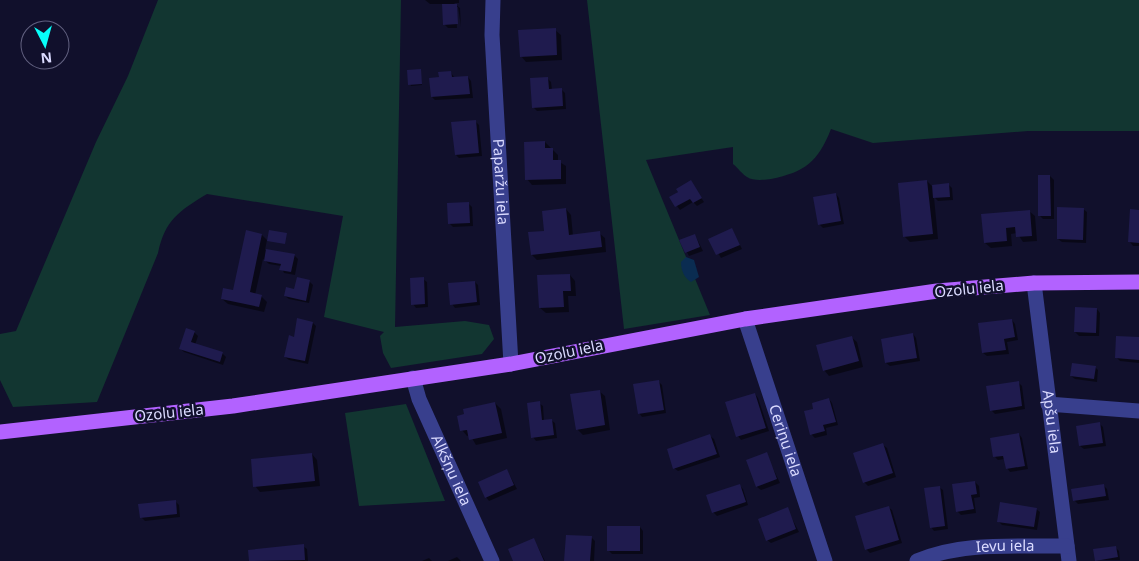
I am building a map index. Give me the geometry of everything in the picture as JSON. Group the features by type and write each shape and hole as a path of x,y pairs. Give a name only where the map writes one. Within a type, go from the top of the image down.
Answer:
{"main road":[{"name":"Ozolu iela","path":"0,432 233,406 511,364 745,319 955,289 1034,283 1139,282"}],"street":[{"name":"Paparžu iela","path":"493,0 492,35 511,364"},
{"name":"Apšu iela","path":"1034,283 1068,554"},
{"name":"Ceriņu iela","path":"745,319 825,561"},
{"name":"Alkšņu iela","path":"413,378 419,399 492,561"},
{"path":"1048,404 1139,411"},
{"name":"Ievu iela","path":"917,561 935,553 959,548 1068,554"}],"green space":[{"path":"158,0 401,0 395,327 465,321 489,325 494,339 482,354 391,368 383,353 380,336 384,332 324,317 343,216 207,194 181,211 169,224 97,402 13,407 0,380 0,334 16,331 96,142 128,76"},
{"path":"587,0 1139,0 1139,131 1028,131 873,143 831,129 821,150 809,164 793,173 765,180 749,178 733,164 733,147 646,160 710,315 624,329"},
{"path":"406,404 445,501 359,506 345,413"}],"water":[{"path":"686,257 694,260 699,277 691,282 685,276 682,268 681,262"}],"building":[{"path":"442,4 457,4 458,24 443,25"},
{"path":"556,28 557,55 520,57 518,30"},
{"path":"421,69 422,84 408,85 407,70"},
{"path":"451,71 452,77 468,76 470,94 431,97 429,78 439,77 438,72"},
{"path":"548,77 549,89 562,88 563,106 532,108 530,78"},
{"path":"476,120 479,153 455,155 451,122"},
{"path":"545,141 545,148 553,148 553,160 561,160 561,179 525,180 524,142"},
{"path":"1038,175 1050,175 1051,216 1038,216"},
{"path":"691,180 702,198 693,203 690,199 675,207 669,197 678,192 676,189"},
{"path":"927,180 933,234 903,237 898,183"},
{"path":"949,183 950,197 933,198 932,185"},
{"path":"836,193 841,221 818,225 813,197"},
{"path":"469,202 470,223 448,224 447,203"},
{"path":"1057,207 1084,208 1083,240 1057,239"},
{"path":"566,208 569,235 600,231 602,247 531,255 528,232 544,231 542,211"},
{"path":"1130,209 1139,210 1139,243 1128,242"},
{"path":"1030,210 1032,236 1016,237 1015,227 1006,228 1007,241 984,243 981,214"},
{"path":"732,228 740,245 716,255 708,239"},
{"path":"246,230 262,234 250,292 262,295 259,307 221,299 223,288 233,290"},
{"path":"269,230 287,233 285,244 267,241"},
{"path":"695,234 700,247 685,253 679,240"},
{"path":"266,249 295,254 291,272 279,270 281,264 264,261"},
{"path":"570,274 571,291 563,291 564,307 539,308 537,275"},
{"path":"297,277 310,280 306,301 284,296 286,287 294,289"},
{"path":"424,277 425,304 411,305 410,278"},
{"path":"475,281 477,302 450,305 448,283"},
{"path":"1075,307 1097,308 1096,333 1074,332"},
{"path":"297,318 313,322 305,361 284,357 289,335 294,337"},
{"path":"1012,319 1015,337 1004,339 1006,350 982,353 978,323"},
{"path":"186,328 195,331 191,342 223,352 220,362 179,349"},
{"path":"913,333 917,358 885,363 881,339"},
{"path":"852,336 859,361 823,371 816,345"},
{"path":"1116,336 1139,337 1139,360 1115,358"},
{"path":"1072,363 1096,366 1094,379 1070,376"},
{"path":"659,380 664,410 638,414 633,384"},
{"path":"1019,381 1022,406 990,411 986,386"},
{"path":"600,390 605,425 576,430 570,394"},
{"path":"755,393 766,428 736,437 725,402"},
{"path":"829,398 836,422 823,425 825,431 810,435 804,411 813,409 812,403"},
{"path":"540,401 542,420 552,419 554,435 531,438 527,403"},
{"path":"495,402 502,433 469,440 467,430 460,431 457,416 464,414 463,409"},
{"path":"1100,422 1103,443 1079,446 1076,426"},
{"path":"1019,433 1025,466 1006,469 1003,456 993,457 990,438"},
{"path":"710,434 717,454 673,469 667,449"},
{"path":"883,443 893,473 863,483 853,453"},
{"path":"767,452 777,479 756,487 746,460"},
{"path":"312,453 315,481 253,487 251,459"},
{"path":"507,469 514,485 485,498 478,482"},
{"path":"975,481 977,494 971,495 974,509 956,512 952,484"},
{"path":"740,484 746,502 712,513 706,495"},
{"path":"1104,484 1106,496 1073,501 1071,489"},
{"path":"940,486 945,526 930,528 924,488"},
{"path":"176,500 177,514 140,518 138,504"},
{"path":"1000,502 1037,508 1034,527 997,522"},
{"path":"889,506 899,540 865,550 855,516"},
{"path":"788,507 796,529 766,541 758,519"},
{"path":"607,526 640,526 640,551 607,551"},
{"path":"566,535 592,536 590,561 564,561"},
{"path":"534,538 544,561 513,561 508,549"},
{"path":"304,544 305,560 249,561 248,550"},
{"path":"1116,546 1118,557 1095,561 1093,549"}]}
